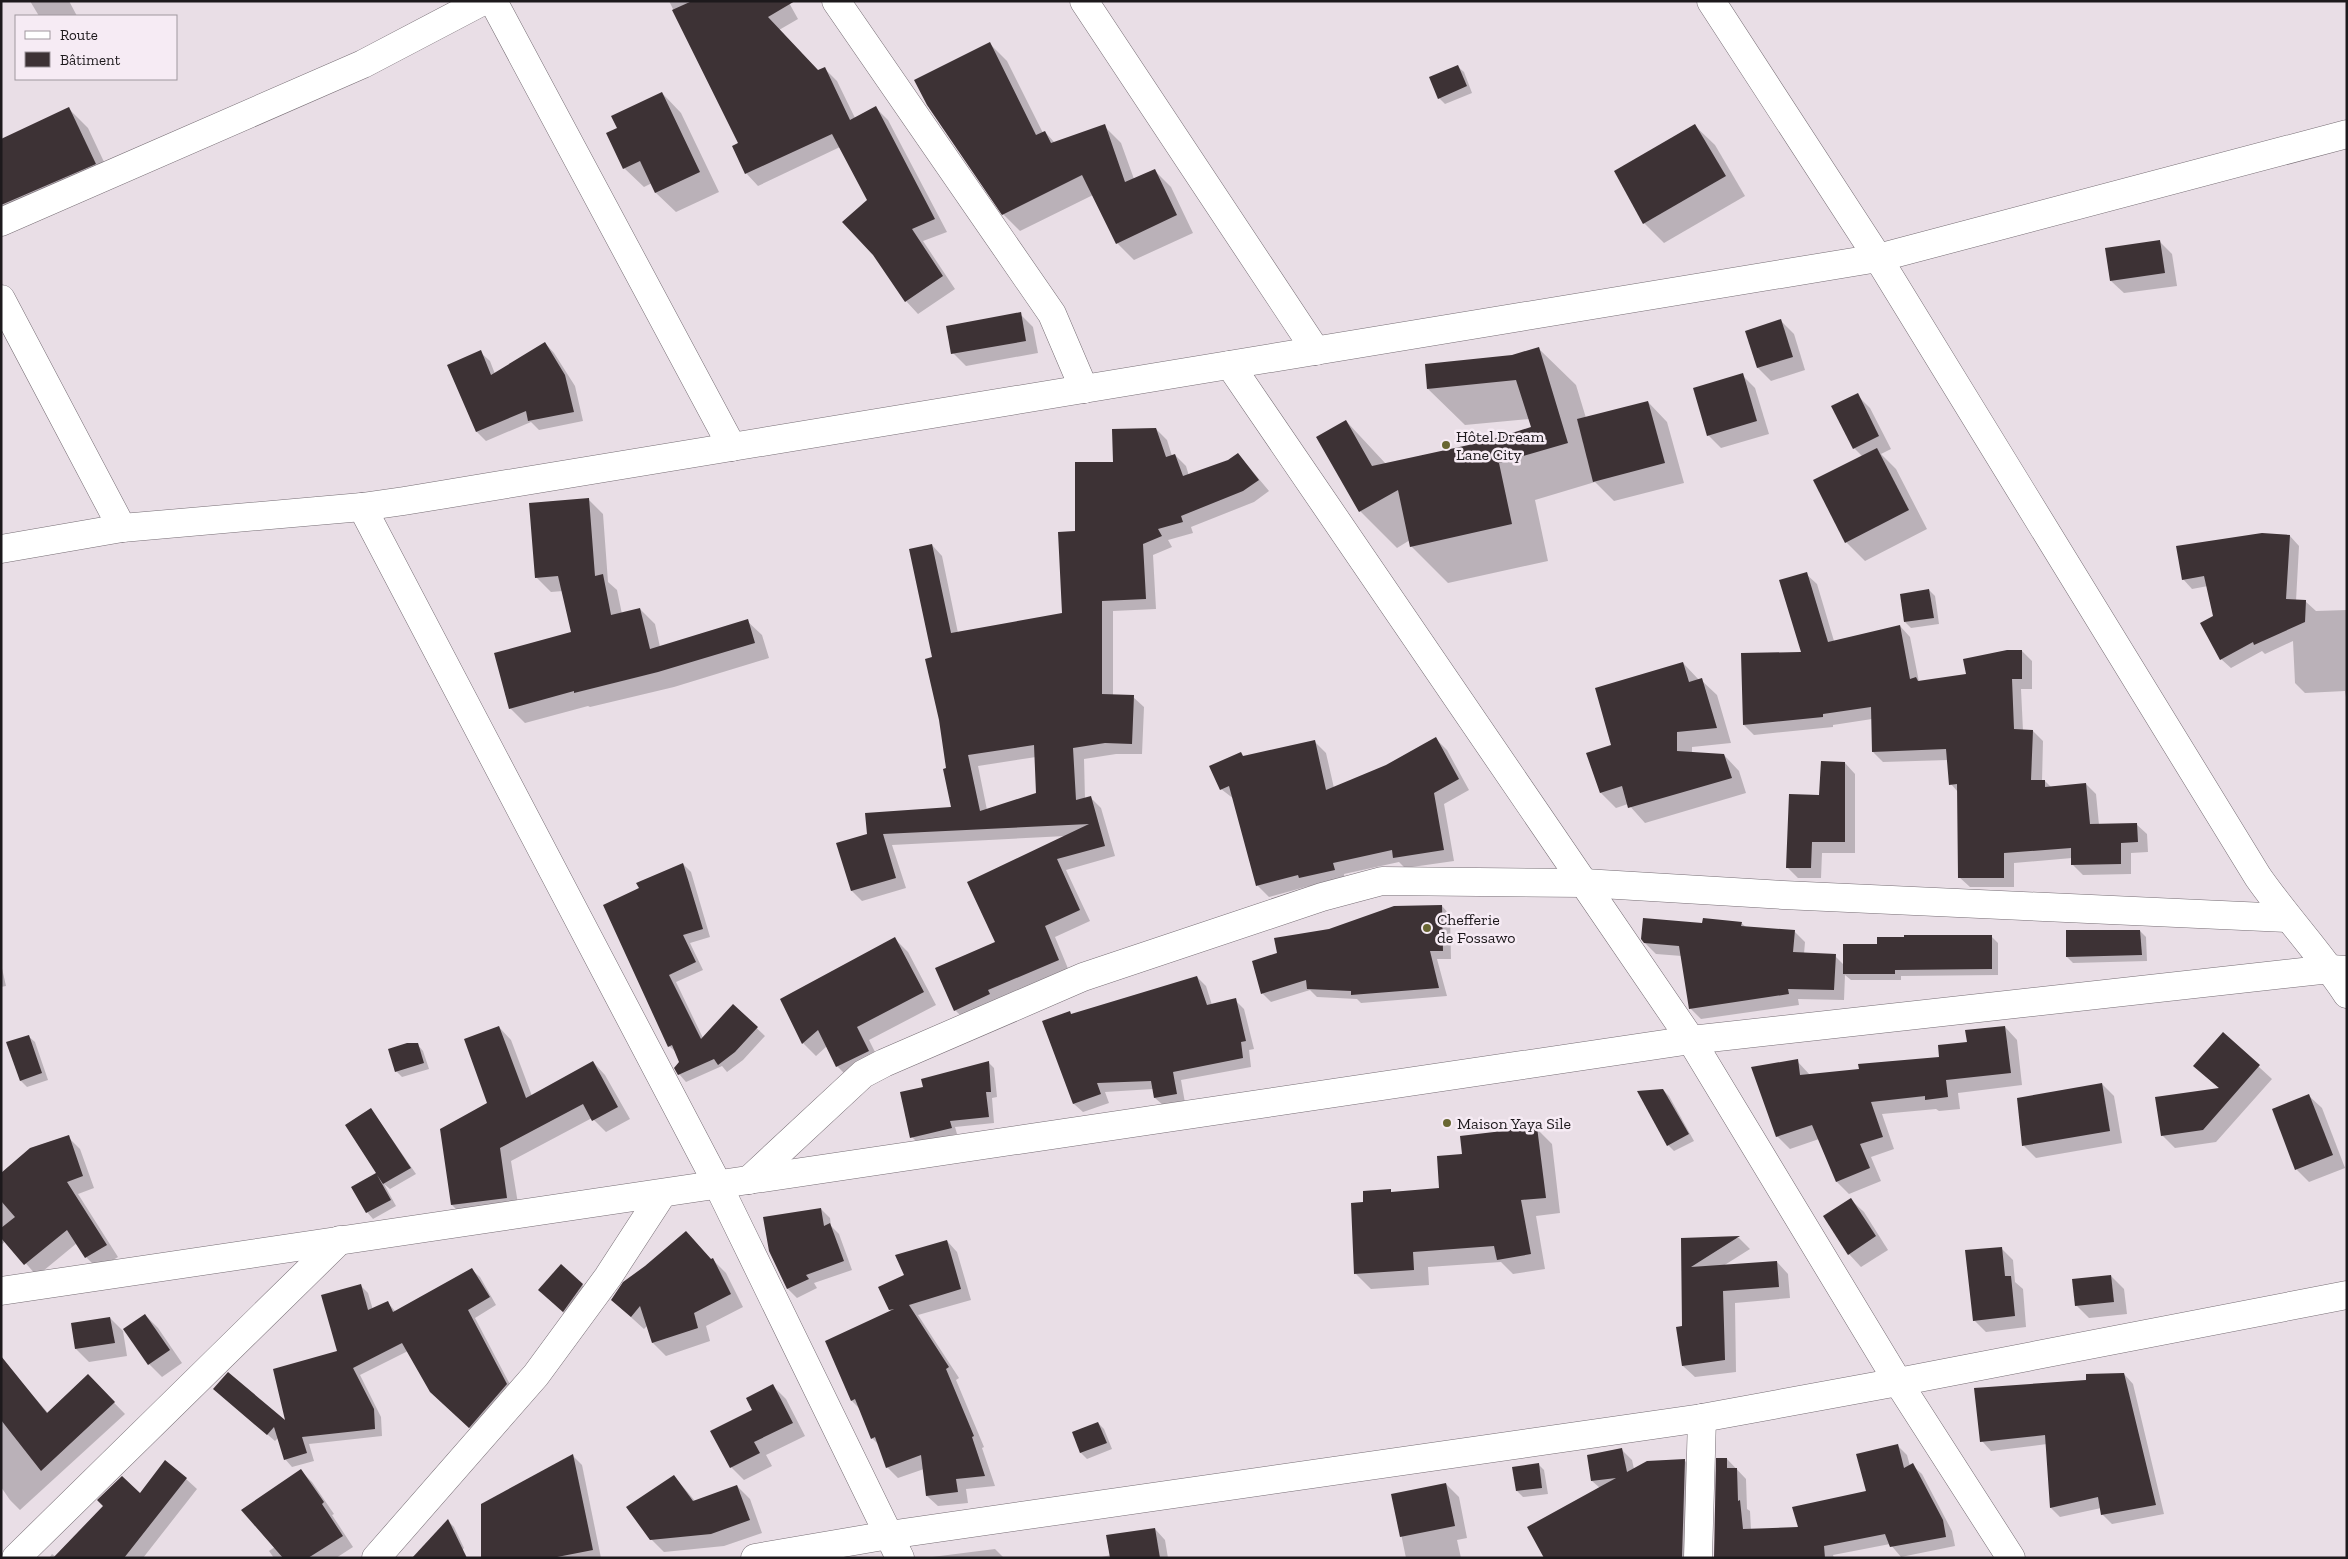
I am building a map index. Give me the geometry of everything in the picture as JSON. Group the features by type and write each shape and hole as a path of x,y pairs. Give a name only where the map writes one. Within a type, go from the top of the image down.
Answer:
{"street":[{"path":"1,222 363,64 483,1"},
{"path":"493,1 732,447"},
{"path":"836,1 1052,314 1084,389"},
{"path":"1084,1 1316,351"},
{"path":"1712,1 1878,258 2258,877 2287,918 2339,970 2347,994"},
{"path":"1,550 122,528 362,507 1878,258 2347,134"},
{"path":"1,299 122,528"},
{"path":"1230,365 1691,1040 1898,1382 2011,1558"},
{"path":"362,507 718,1186 894,1546"},
{"path":"749,1180 863,1074 1083,977 1322,897 1382,881 1584,883 1793,895 2287,918"},
{"path":"1,1291 1691,1040 2339,970"},
{"path":"376,1558 536,1375 608,1277 662,1194"},
{"path":"16,1558 340,1240"},
{"path":"755,1558 894,1546 1702,1418 2347,1295"},
{"path":"1698,1558 1702,1418"}],"building":[{"path":"692,1 795,1 768,17 818,70 825,67 850,120 876,106 935,219 912,229 943,276 905,302 873,255 842,222 867,200 832,134 745,174 732,146 738,143 672,10"},
{"path":"990,42 1036,135 1045,131 1051,143 1105,124 1125,182 1155,169 1177,215 1116,244 1082,175 1002,215 927,105 914,80"},
{"path":"1458,65 1467,86 1438,99 1429,77"},
{"path":"662,92 700,172 655,193 640,161 623,169 606,133 617,128 611,116"},
{"path":"69,107 96,164 1,205 1,139"},
{"path":"1695,124 1726,176 1643,224 1614,171"},
{"path":"2160,240 2165,273 2110,281 2105,248"},
{"path":"1021,312 1026,341 951,354 946,326"},
{"path":"1781,319 1793,357 1757,368 1745,331"},
{"path":"545,342 565,375 574,412 528,421 526,411 476,432 447,365 481,350 491,375"},
{"path":"1539,347 1568,443 1499,463 1512,524 1410,547 1398,490 1359,512 1316,437 1346,420 1372,466 1487,441 1531,427 1516,380 1427,389 1425,364 1512,355"},
{"path":"1743,373 1757,421 1707,436 1693,388"},
{"path":"1858,393 1879,436 1853,449 1831,406"},
{"path":"1648,401 1665,463 1593,482 1577,419"},
{"path":"1156,428 1166,457 1175,454 1183,476 1228,460 1238,453 1259,480 1243,491 1181,516 1183,522 1158,529 1162,536 1143,544 1146,599 1102,601 1102,694 1134,695 1132,744 1105,743 1073,748 1076,800 1091,796 1105,846 1057,859 1080,910 1045,926 1059,960 988,990 990,994 954,1011 935,968 995,942 967,882 1089,824 883,834 896,878 851,891 836,843 867,834 865,813 951,807 943,769 946,768 939,720 925,659 932,657 909,549 932,544 951,633 1062,613 1058,532 1075,531 1075,462 1113,462 1112,429","holes":["1034,745 1036,793 980,811 968,755"]},
{"path":"1877,448 1909,510 1845,543 1813,480"},
{"path":"589,498 595,576 603,574 611,615 640,608 650,649 748,619 755,643 658,672 574,693 574,691 509,709 494,653 571,632 558,576 535,578 529,503"},
{"path":"2262,533 2290,535 2286,599 2306,600 2305,622 2254,645 2253,642 2220,660 2200,623 2213,616 2204,576 2182,580 2176,546"},
{"path":"1807,572 1828,642 1900,625 1910,679 1916,677 1918,681 1966,674 1963,659 2007,650 2022,650 2022,679 2012,679 2014,729 2033,730 2031,780 2045,780 2045,787 2086,783 2090,824 2137,823 2138,842 2121,843 2121,864 2071,865 2071,848 2004,853 2004,878 1958,878 1957,784 1949,785 1946,749 1872,752 1871,707 1823,714 1823,717 1743,725 1741,653 1801,652 1779,580"},
{"path":"1929,589 1934,618 1904,622 1900,594"},
{"path":"1683,662 1689,682 1702,678 1717,728 1677,732 1677,751 1724,754 1732,778 1628,808 1622,786 1600,793 1586,753 1611,745 1595,688"},
{"path":"1436,737 1459,779 1434,793 1444,850 1393,858 1392,850 1333,863 1335,870 1299,878 1298,875 1256,886 1229,786 1220,790 1209,766 1241,752 1243,756 1315,740 1326,790 1386,765"},
{"path":"1821,761 1845,762 1845,842 1812,842 1811,868 1786,868 1789,794 1819,795"},
{"path":"683,863 703,929 683,935 696,962 669,975 701,1039 733,1004 758,1027 735,1052 718,1065 714,1059 678,1075 674,1068 679,1062 672,1045 668,1047 603,905 639,888 636,883"},
{"path":"1442,905 1443,951 1430,951 1439,988 1351,995 1351,991 1307,989 1306,980 1261,994 1252,961 1277,953 1274,938 1329,929 1394,906"},
{"path":"1643,918 1702,923 1703,918 1742,922 1741,926 1795,930 1793,952 1836,954 1834,990 1788,989 1789,994 1689,1009 1679,946 1644,943 1641,939"},
{"path":"2066,930 2140,930 2142,955 2066,957"},
{"path":"1904,935 1992,935 1992,969 1895,970 1895,974 1843,974 1843,944 1877,944 1877,937 1904,937"},
{"path":"895,937 924,992 857,1027 869,1051 836,1067 818,1030 802,1044 780,999"},
{"path":"1197,976 1207,1005 1236,998 1246,1041 1241,1042 1243,1058 1173,1072 1177,1094 1154,1098 1151,1081 1097,1083 1101,1094 1073,1104 1042,1021 1070,1011 1071,1014"},
{"path":"499,1026 526,1098 593,1061 618,1107 592,1121 583,1104 500,1148 507,1198 451,1205 440,1129 487,1103 464,1039"},
{"path":"2005,1026 2011,1073 1946,1080 1948,1097 1925,1100 1925,1096 1871,1102 1883,1137 1860,1144 1870,1168 1836,1182 1812,1125 1776,1137 1751,1067 1798,1059 1800,1075 1859,1069 1858,1064 1939,1057 1938,1045 1967,1042 1965,1030"},
{"path":"2223,1032 2260,1065 2203,1130 2161,1136 2155,1097 2219,1088 2193,1066"},
{"path":"29,1035 42,1073 20,1081 6,1042"},
{"path":"407,1043 418,1043 424,1063 395,1072 388,1049"},
{"path":"989,1061 991,1092 986,1092 989,1117 950,1121 952,1128 910,1138 900,1092 923,1087 921,1079"},
{"path":"2102,1083 2110,1131 2022,1146 2017,1098"},
{"path":"1663,1089 1689,1134 1667,1146 1637,1091"},
{"path":"2309,1094 2333,1155 2295,1170 2272,1109"},
{"path":"371,1108 411,1168 383,1184 377,1175 391,1200 366,1213 351,1187 376,1173 345,1125"},
{"path":"1537,1127 1546,1198 1521,1200 1531,1254 1497,1260 1494,1246 1413,1252 1414,1270 1354,1274 1351,1203 1363,1202 1363,1191 1391,1189 1391,1192 1439,1188 1437,1156 1462,1154 1460,1136"},
{"path":"69,1135 83,1176 67,1182 107,1245 85,1258 67,1230 24,1265 1,1238 1,1228 15,1217 1,1201 1,1173 30,1148"},
{"path":"1851,1198 1876,1236 1848,1255 1823,1216"},
{"path":"821,1208 824,1226 830,1223 844,1261 806,1275 809,1279 787,1289 769,1251 763,1217"},
{"path":"686,1231 711,1259 713,1258 731,1294 694,1313 698,1328 652,1343 640,1306 631,1317 611,1300 623,1282"},
{"path":"1740,1236 1691,1267 1777,1261 1779,1287 1723,1291 1725,1360 1682,1366 1676,1327 1682,1326 1681,1238"},
{"path":"947,1240 961,1289 909,1305 949,1367 946,1369 974,1436 972,1437 985,1476 956,1479 958,1492 926,1496 921,1455 886,1468 875,1437 871,1439 855,1399 851,1401 825,1341 894,1309 889,1310 878,1287 904,1275 895,1255"},
{"path":"2002,1247 2005,1276 2011,1276 2015,1316 1973,1321 1965,1250"},
{"path":"561,1264 583,1284 563,1312 538,1290"},
{"path":"472,1268 490,1297 468,1310 507,1384 469,1428 430,1392 402,1343 353,1368 374,1409 375,1429 302,1437 307,1453 284,1460 274,1427 267,1435 213,1389 228,1372 285,1420 273,1369 337,1351 321,1295 361,1284 368,1310 388,1301 393,1312"},
{"path":"2111,1275 2114,1302 2075,1306 2072,1279"},
{"path":"145,1314 170,1350 148,1365 123,1329"},
{"path":"110,1317 115,1343 75,1349 71,1323"},
{"path":"1,1356 47,1413 88,1374 115,1402 41,1471 1,1420"},
{"path":"2124,1373 2156,1505 2101,1515 2098,1497 2050,1508 2045,1435 1980,1442 1974,1388 2086,1380 2086,1374"},
{"path":"773,1384 793,1423 754,1442 760,1453 730,1468 710,1431 752,1410 746,1398"},
{"path":"1098,1422 1107,1443 1080,1453 1072,1432"},
{"path":"1898,1444 1904,1468 1913,1463 1943,1520 1946,1537 1890,1547 1885,1534 1824,1546 1825,1558 1714,1558 1716,1458 1727,1458 1727,1468 1737,1468 1738,1501 1740,1500 1743,1529 1798,1527 1792,1507 1866,1491 1856,1454"},
{"path":"1622,1448 1627,1472 1647,1461 1685,1459 1682,1558 1544,1558 1527,1527 1616,1478 1591,1481 1587,1455"},
{"path":"573,1454 593,1550 552,1558 481,1558 481,1504"},
{"path":"165,1460 187,1478 124,1558 53,1558 103,1506 97,1500 122,1476 140,1493"},
{"path":"1539,1463 1542,1488 1516,1491 1512,1467"},
{"path":"301,1469 324,1502 322,1504 343,1536 308,1558 283,1558 241,1510"},
{"path":"674,1475 693,1501 737,1485 750,1520 711,1534 650,1540 626,1507"},
{"path":"1446,1483 1455,1526 1400,1537 1391,1494"},
{"path":"448,1519 467,1558 412,1558"},
{"path":"1155,1528 1160,1558 1110,1558 1106,1535"}],"place":[{"name":"Hôtel Dream Lane City","path":"1446,445"},
{"name":"Chefferie de Fossawo","path":"1427,928"},
{"name":"Maison Yaya Sile","path":"1447,1123"}]}
